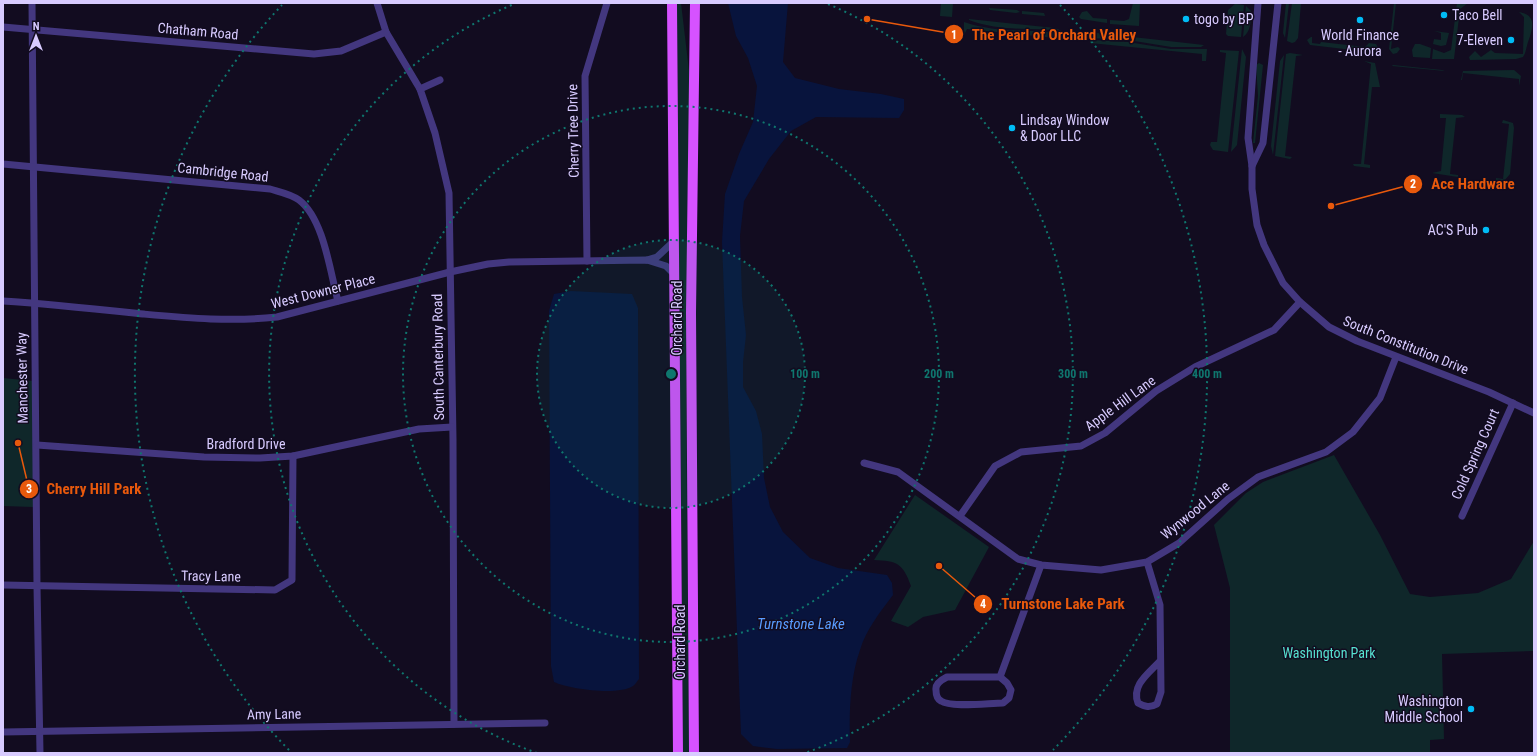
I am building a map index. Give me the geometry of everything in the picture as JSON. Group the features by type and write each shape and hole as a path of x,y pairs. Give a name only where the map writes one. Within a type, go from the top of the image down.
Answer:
{"main road":[{"name":"Orchard Road","path":"672,3 678,753"},
{"name":"Orchard Road","path":"694,753 690,313 695,3"}],"street":[{"name":"Manchester Way","path":"32,3 36,586 40,753"},
{"name":"South Canterbury Road","path":"377,3 386,32 420,89 435,133 449,193 454,724"},
{"name":"Cherry Tree Drive","path":"587,261 585,76 607,3"},
{"name":"South Constitution Drive","path":"1258,3 1248,138 1252,166 1252,188 1254,210 1264,245 1283,282 1300,302 1329,327 1357,341 1513,403 1534,413"},
{"name":"South Constitution Drive","path":"1252,166 1263,144 1278,3"},
{"name":"Chatham Road","path":"3,27 314,54 341,51 386,32"},
{"path":"420,89 440,80"},
{"name":"Cambridge Road","path":"3,164 270,189 288,194 299,200 314,217 323,241 338,301"},
{"name":"West Downer Place","path":"3,301 228,320 277,317 450,272 510,262 647,260 657,257 674,241"},
{"name":"West Downer Place","path":"647,260 666,266 674,275"},
{"name":"Apple Hill Lane","path":"960,516 995,466 1021,452 1081,446 1105,433 1156,391 1195,367 1274,330 1300,302"},
{"name":"Wynwood Lane","path":"864,463 898,472 1018,559 1041,565 1101,570 1148,562 1178,544 1228,500 1258,477 1326,452 1352,432 1380,398 1396,357"},
{"name":"Cold Spring Court","path":"1462,516 1513,403"},
{"name":"Bradford Drive","path":"36,445 204,457 232,458 293,456 346,446 393,433 419,429 452,428"},
{"name":"Tracy Lane","path":"3,585 275,590 292,580 293,456"},
{"path":"1148,562 1160,606 1160,661 1162,692 1157,704 1152,707 1146,707 1138,704 1136,690 1140,682 1160,661"},
{"path":"1000,677 1041,565"},
{"path":"947,677 1000,677 1007,683 1011,690 1009,698 1003,703 950,704 941,701 937,696 936,688 940,681 947,677"},
{"name":"Amy Lane","path":"3,732 546,723"}],"green space":[{"path":"677,3 681,3 690,79 686,412 689,753 683,753"},
{"path":"941,3 953,3 952,17 940,16"},
{"path":"1133,3 1140,3 1139,26 1110,24 1110,20 1124,21 1129,19"},
{"path":"1286,3 1289,3 1285,38 1283,33"},
{"path":"1292,3 1301,3 1298,38 1292,43 1287,41"},
{"path":"1394,3 1396,3 1391,49 1398,47 1400,49 1397,53 1393,54 1389,49"},
{"path":"1457,3 1468,3 1460,9 1454,59 1432,59 1433,49 1444,53 1451,50"},
{"path":"1235,4 1244,5 1241,37 1228,36 1226,34 1228,10"},
{"path":"1246,6 1251,11 1251,22 1248,32 1243,37"},
{"path":"989,8 1017,10 1020,12 1016,13 990,10"},
{"path":"1022,11 1044,13 1045,16 1022,14"},
{"path":"1087,11 1093,18 1107,19 1107,23 1081,19 1079,17 1082,12"},
{"path":"1519,12 1529,16 1532,23 1531,32 1523,57 1516,59 1470,60 1469,57 1475,51 1481,57 1491,50 1495,53 1523,54 1524,17"},
{"path":"969,19 1055,28 1062,31 1004,28 981,24"},
{"path":"964,22 989,28 1063,34 1065,39 967,29 964,35"},
{"path":"1434,31 1449,33 1446,45 1441,46 1433,44 1434,39 1441,40 1441,33"},
{"path":"1085,32 1204,45 1201,47 1171,47 1122,39 1081,38"},
{"path":"1311,37 1312,43 1320,44 1321,42 1365,47 1369,43 1376,44 1378,48 1375,52 1370,52 1310,45 1307,40"},
{"path":"1090,40 1128,42 1171,49 1207,49 1206,61 1202,61 1202,54 1090,43"},
{"path":"1415,44 1420,44 1431,48 1430,58 1413,57 1412,50"},
{"path":"1242,49 1246,57 1237,145 1231,152"},
{"path":"1220,50 1239,51 1228,152 1213,150 1210,145 1211,142 1217,142 1226,53 1220,52"},
{"path":"1290,53 1303,55 1296,56 1285,156 1292,157 1290,159 1275,156 1286,54"},
{"path":"1284,55 1273,155 1271,146 1280,61"},
{"path":"1364,61 1375,63 1380,87 1372,87 1364,164 1370,165 1370,168 1354,166 1353,164 1361,164 1371,64"},
{"path":"1259,63 1263,65 1255,143 1253,143 1258,96 1256,65"},
{"path":"1392,66 1442,70 1445,71"},
{"path":"1514,70 1521,76 1519,86 1519,79 1463,73 1461,80 1463,71"},
{"path":"1440,114 1462,115 1465,117 1456,118 1450,174 1458,175 1458,177 1432,173 1441,171 1446,118 1440,118"},
{"path":"1503,120 1513,123 1514,128 1510,174 1504,181 1496,181 1496,178 1503,179 1509,124 1502,123"},
{"path":"3,378 33,381 33,507 3,506"},
{"name":"Washington Park","path":"1334,455 1380,535 1410,594 1430,597 1478,593 1511,579 1534,541 1534,651 1442,654 1444,739 1430,740 1430,753 1230,753 1230,588 1214,525 1246,493 1263,482"},
{"path":"915,495 989,547 955,610 923,617 908,627 891,621 911,586 905,572 894,563 874,560"}],"water":[{"name":"Turnstone Lake","path":"728,3 788,3 783,62 795,78 839,89 881,94 904,99 904,110 899,118 816,117 791,131 769,159 744,201 740,236 742,297 746,335 743,362 743,387 756,411 762,434 764,478 770,507 783,532 810,558 838,568 887,575 892,583 893,595 870,628 863,643 854,672 851,696 850,742 847,748 777,749 753,746 741,734 722,242 725,194 739,154 753,122 757,86 748,58 736,36"},
{"path":"571,291 632,294 638,308 639,679 633,686 616,691 582,689 561,685 554,682 551,666 549,311 554,294"}],"place":[{"name":"Taco Bell","path":"1444,15"},
{"name":"The Pearl of Orchard Valley","path":"867,19"},
{"name":"togo by BP","path":"1186,19"},
{"name":"World Finance - Aurora","path":"1360,20"},
{"name":"7-Eleven","path":"1511,40"},
{"name":"Lindsay Window & Door LLC","path":"1012,128"},
{"name":"Ace Hardware","path":"1331,206"},
{"name":"AC'S Pub","path":"1486,230"},
{"name":"Cherry Hill Park","path":"18,443"},
{"name":"Turnstone Lake Park","path":"939,566"},
{"name":"Washington Middle School","path":"1471,709"}]}
